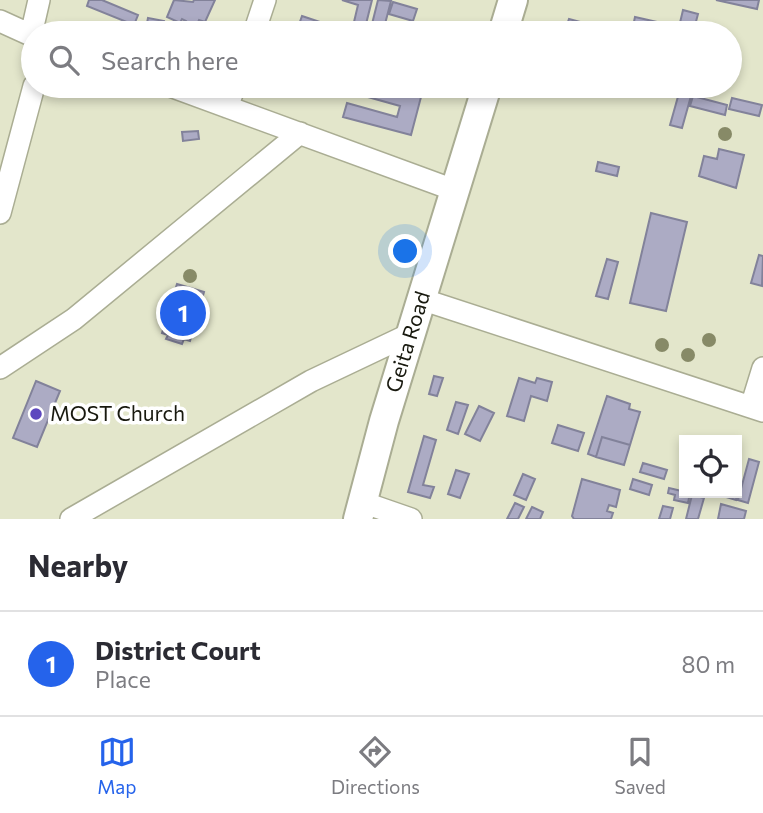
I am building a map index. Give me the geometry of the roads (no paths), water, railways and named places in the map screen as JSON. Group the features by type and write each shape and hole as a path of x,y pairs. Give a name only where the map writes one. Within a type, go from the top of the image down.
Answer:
{"main road":[{"path":"507,21 513,0"},
{"name":"Geita Road","path":"360,510 410,334 482,98"}],"street":[{"path":"35,21 39,0"},
{"path":"258,21 265,0"},
{"path":"0,21 21,30"},
{"path":"0,213 31,98"},
{"path":"203,98 454,190"},
{"path":"227,107 230,98"},
{"path":"0,368 74,319 300,133"},
{"path":"421,299 757,409 763,368"},
{"path":"71,519 311,381 410,334"},
{"path":"360,510 411,519"}],"place":[{"name":"District Court","path":"183,313"},
{"name":"MOST Church","path":"36,414"}]}
